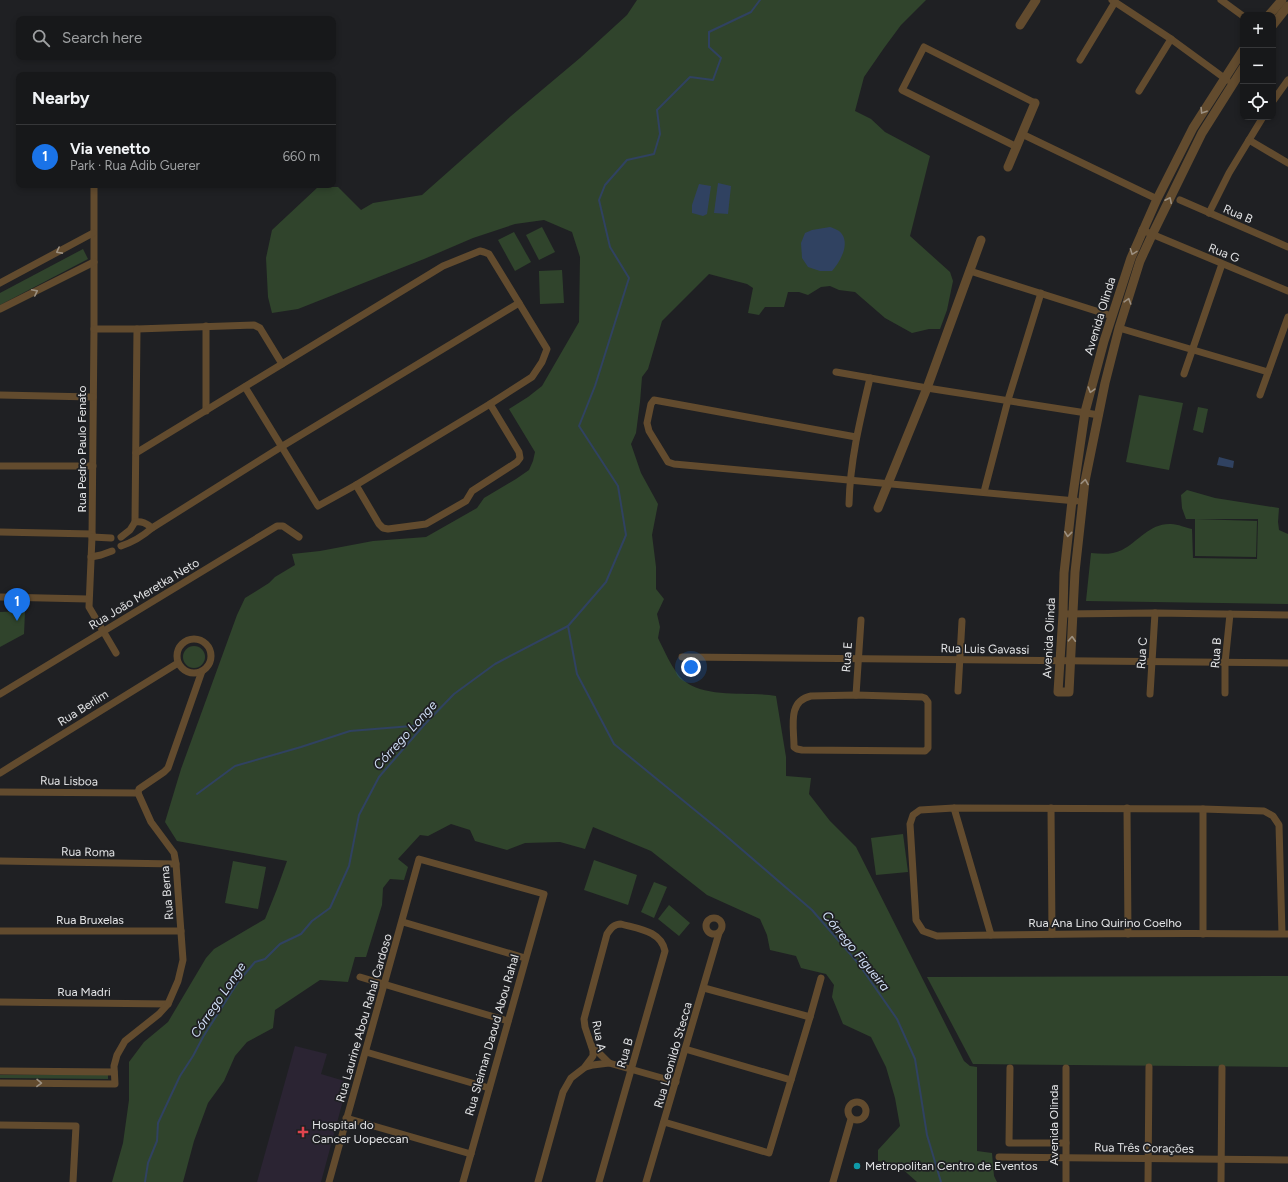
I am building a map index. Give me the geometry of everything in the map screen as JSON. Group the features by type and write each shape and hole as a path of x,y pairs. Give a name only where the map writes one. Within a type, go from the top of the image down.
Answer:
{"street":[{"path":"1020,25 1036,0"},
{"path":"1221,0 1240,14"},
{"path":"1272,12 1282,0"},
{"path":"1080,60 1114,1 1233,84"},
{"path":"1276,21 1288,6"},
{"path":"1139,91 1170,39"},
{"path":"1008,167 1017,147 1035,103 924,47 902,90 1017,147"},
{"name":"Avenida Olinda","path":"1240,54 1193,128 1156,198 1131,258 1098,363 1085,412 1072,501 1064,573 1061,661 1058,692 1069,692 1075,572 1082,501 1105,383 1119,328 1140,261 1181,173 1202,133 1240,73"},
{"path":"1276,97 1288,80"},
{"path":"1209,213 1229,173 1261,120"},
{"path":"1022,134 1156,198"},
{"path":"1249,140 1288,163"},
{"path":"1172,170 1181,173"},
{"name":"Rua Pedro Paulo Fenato","path":"94,188 92,557 88,599 89,607 116,653"},
{"name":"Rua B","path":"1180,200 1288,247"},
{"name":"Rua G","path":"1142,230 1288,291"},
{"path":"0,282 93,233"},
{"path":"878,508 927,388 981,240"},
{"path":"136,453 206,411 244,387 443,266 480,251 489,254 547,349 542,362 532,377 356,485 318,506 244,387"},
{"path":"0,309 94,262"},
{"path":"1184,374 1222,264"},
{"path":"970,271 1112,316"},
{"path":"984,492 1008,400 1040,293"},
{"path":"137,329 135,522 130,530 123,536 125,545 146,534 152,528 281,447 520,303"},
{"path":"1260,395 1288,317"},
{"path":"94,329 254,325 260,328 282,364"},
{"path":"206,326 206,411"},
{"path":"1119,328 1268,372"},
{"path":"1098,363 1110,366"},
{"path":"836,372 1099,415"},
{"path":"849,504 850,479 856,437 870,378"},
{"path":"0,395 93,397"},
{"path":"856,437 654,400 651,404 647,423 649,431 668,462 674,464 1082,501"},
{"path":"356,485 379,524 383,528 388,529 426,524 466,501 472,490 517,462 520,458 520,452 490,404"},
{"path":"0,466 93,466"},
{"path":"135,522 140,521 146,523 152,528"},
{"name":"Rua João Meretka Neto","path":"0,694 277,526 283,526 299,537"},
{"path":"0,532 111,538"},
{"path":"92,557 112,551"},
{"path":"0,597 88,599"},
{"path":"1063,614 1156,613 1288,615"},
{"name":"Rua C","path":"1150,694 1156,613"},
{"name":"Rua B","path":"1225,694 1225,663 1230,614"},
{"name":"Rua E","path":"856,695 861,620"},
{"path":"958,691 962,621"},
{"path":"191,640 202,642 210,651 210,662 207,668 198,673 188,672 178,663 177,657 181,646 191,640"},
{"name":"Rua Luis Gavassi","path":"682,657 1288,663"},
{"name":"Rua Berlim","path":"0,773 178,663"},
{"path":"138,794 139,789 168,768 202,671"},
{"path":"856,695 925,698 928,702 928,748 925,751 802,750 794,747 794,713 799,701 805,697 811,696 856,695"},
{"name":"Rua Lisboa","path":"0,792 138,794"},
{"name":"Rua Berna","path":"0,1083 115,1084 114,1072 117,1055 125,1041 150,1022 168,1004 178,981 183,960 176,864 174,853 151,822 138,794"},
{"path":"991,935 954,808 1127,808 1264,811 1273,816 1279,825 1285,874 1285,934"},
{"name":"Rua Ana Lino Quirino Coelho","path":"954,808 920,810 913,815 910,824 916,920 923,931 937,936 1052,934 1285,934"},
{"path":"1051,808 1052,934"},
{"path":"1127,808 1128,934"},
{"path":"1203,809 1204,934"},
{"name":"Rua Sleiman Daoud Abou Rahal","path":"419,859 544,894 463,1182"},
{"name":"Rua Laurine Abou Rahal Cardoso","path":"329,1182 403,922 419,859"},
{"name":"Rua Roma","path":"0,861 176,864"},
{"path":"711,934 719,933 722,929 722,924 719,920 714,918 709,920 706,925 707,930 713,937 716,946"},
{"path":"403,922 525,958"},
{"name":"Rua A","path":"538,1182 563,1092 571,1078 584,1068 593,1056 591,1045 584,1027 584,1019 610,930 616,924 622,924 653,933"},
{"name":"Rua Bruxelas","path":"0,931 181,931"},
{"name":"Rua B","path":"599,1182 665,952 662,943 653,933"},
{"name":"Rua Leonildo Stecca","path":"646,1182 719,933"},
{"path":"360,977 508,1021"},
{"path":"664,1122 769,1153 821,978"},
{"path":"704,988 810,1017"},
{"name":"Rua Madri","path":"0,1002 168,1004"},
{"path":"591,1045 609,1062 676,1082"},
{"path":"685,1049 791,1080"},
{"path":"366,1052 489,1088"},
{"path":"584,1068 609,1062"},
{"path":"1148,1182 1149,1067"},
{"path":"1010,1068 1009,1143 1066,1143"},
{"name":"Avenida Olinda","path":"1066,1068 1066,1182"},
{"path":"1221,1182 1222,1068"},
{"path":"0,1071 114,1072"},
{"path":"346,1118 471,1154"},
{"path":"833,1182 851,1119"},
{"path":"0,1125 76,1126 73,1182"},
{"name":"Rua Três Corações","path":"999,1157 1288,1160"}],"shaded area":[{"name":"Hospital do Cancer Uopeccan","path":"295,1046 327,1054 321,1074 348,1082 321,1182 257,1182"}],"green space":[{"path":"637,0 926,0 901,25 864,77 855,111 871,119 885,132 930,156 910,236 950,272 953,281 947,310 940,329 929,329 912,333 885,318 855,292 839,290 830,286 821,287 808,295 799,292 788,292 784,307 765,307 759,315 748,313 753,288 747,284 709,274 662,321 648,369 642,377 636,433 631,444 641,473 658,504 652,535 656,567 656,589 664,599 657,614 660,627 658,638 672,666 679,676 692,686 715,692 776,696 786,757 786,776 811,778 809,794 830,821 856,847 964,1061 970,1066 977,1067 977,1151 992,1153 994,1176 997,1182 917,1182 898,1165 878,1161 878,1150 900,1126 895,1098 886,1067 871,1037 843,1024 832,997 834,985 826,974 801,968 796,956 770,950 767,935 760,919 707,895 651,851 593,827 585,849 560,842 525,843 507,850 475,841 470,830 451,824 428,836 420,835 398,859 408,867 404,880 390,879 383,888 382,905 366,957 355,957 348,982 320,980 275,1010 273,1028 247,1042 235,1056 224,1081 208,1103 194,1141 183,1182 112,1182 123,1143 129,1100 129,1062 144,1042 168,1022 206,958 214,949 265,919 287,861 177,841 165,822 181,769 237,615 245,598 295,565 292,554 320,551 373,541 426,537 477,508 484,498 529,470 535,452 509,409 542,386 579,322 580,257 572,232 544,220 515,224 473,238 298,309 272,313 268,297 266,258 272,230 317,188 338,187 361,210 373,203 422,195 511,116 580,58 627,15"},
{"path":"542,227 555,252 539,260 526,235"},
{"path":"514,232 531,262 515,271 498,240"},
{"path":"83,249 88,259 0,305 0,293"},
{"path":"562,270 564,303 540,304 539,271"},
{"path":"1139,395 1183,403 1169,470 1126,462"},
{"path":"1198,407 1208,409 1203,433 1193,430"},
{"path":"1187,490 1215,498 1279,508 1279,530 1288,534 1288,604 1086,601 1091,553 1106,554 1118,552 1151,529 1164,524 1174,524 1192,529 1193,558 1257,559 1258,519 1186,519 1182,508 1181,495"},
{"path":"1195,519 1257,521 1256,557 1195,556"},
{"path":"25,611 24,634 0,647 0,612"},
{"path":"194,646 202,649 205,657 202,665 194,668 186,665 183,657 186,649"},
{"path":"903,834 908,872 876,875 871,838"},
{"path":"594,860 637,875 628,905 584,890"},
{"path":"233,861 266,867 258,909 225,903"},
{"path":"654,882 667,887 654,918 641,912"},
{"path":"669,905 690,923 679,936 658,919"},
{"path":"1288,976 1288,1067 973,1064 927,977"},
{"path":"0,1075 108,1075 108,1079 0,1078"}],"water":[{"path":"718,183 731,186 728,214 714,213"},
{"path":"699,184 711,186 707,214 703,216 692,213 692,205"},
{"path":"830,227 839,231 845,241 845,246 841,257 832,271 820,271 808,267 802,258 801,243 805,233 812,230"},
{"path":"1219,457 1234,461 1233,468 1217,465"}],"waterway":[{"name":"Córrego Figueira","path":"760,0 751,12 709,32 709,47 721,58 713,80 690,77 657,110 660,134 654,154 627,160 605,185 599,200 610,247 629,278 595,386 579,426 618,486 626,535 606,582 568,626 577,674 614,744 718,829 812,910 858,963 897,1019 915,1059 927,1135 941,1182"},
{"name":"Córrego Longe","path":"145,1182 148,1163 157,1141 158,1123 180,1076 238,982 255,962 265,959 280,944 301,934 312,921 330,908 349,866 359,815 379,777 424,725 454,694 495,664 568,626"},
{"path":"197,794 235,766 350,731 424,725"}],"place":[{"name":"Via venetto","path":"17,621"},
{"name":"Hospital do Cancer Uopeccan","path":"303,1132"},
{"name":"Metropolitan Centro de Eventos","path":"857,1166"}]}
